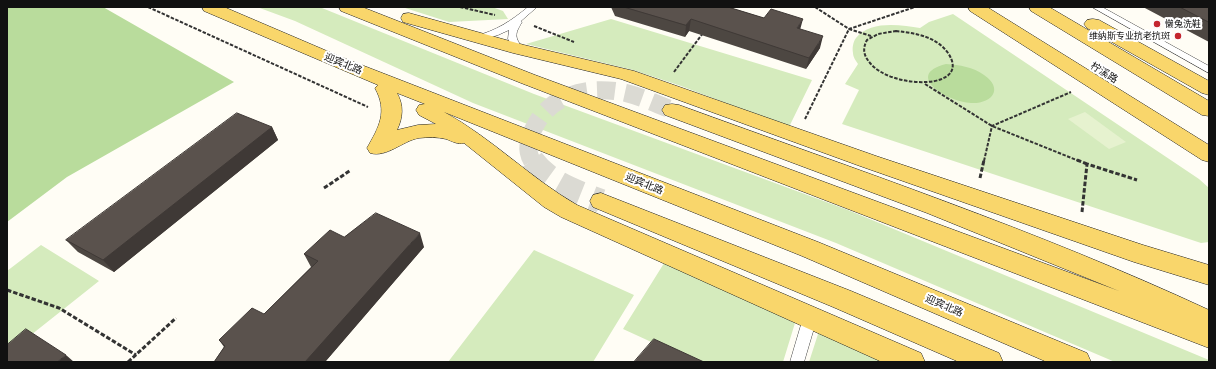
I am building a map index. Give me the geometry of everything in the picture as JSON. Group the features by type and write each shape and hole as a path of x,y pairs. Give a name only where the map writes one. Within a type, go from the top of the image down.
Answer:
{"main road":[{"name":"迎宾北路","path":"210,7 335,61 810,249 1077,362"},
{"path":"347,7 528,79 1209,336"},
{"path":"368,7 519,49 628,75 875,164 1143,255 1209,275"},
{"path":"976,7 1209,155"},
{"name":"柠溪路","path":"999,7 1209,138"},
{"path":"1037,7 1209,110"},
{"path":"1064,7 1209,89"},
{"path":"335,61 460,128 552,201 569,211 911,362"},
{"path":"385,88 391,100 392,118 389,128 376,148 398,136 420,130 431,130 452,134 488,150"},
{"path":"672,110 935,207 1129,284 1209,322"},
{"path":"600,201 842,299 989,362"},
{"path":"935,207 1161,276 1190,283 1209,285"}],"lane":[{"path":"478,38 505,30 519,20 532,7"},
{"path":"1096,7 1209,70"},
{"path":"519,20 512,31 512,39 519,49"},
{"path":"797,362 810,318"}],"path":[{"path":"815,7 849,29 872,36"},
{"path":"797,135 849,29 915,7"},
{"path":"896,31 925,37 938,43 948,52 953,61 953,69 947,76 937,81 924,83 895,79 882,73 872,66 866,58 863,50 865,42 872,36 882,32 896,31"},
{"path":"670,77 703,32"},
{"path":"924,83 992,126 1087,164 1138,180"},
{"path":"992,126 1078,89"},
{"path":"979,180 992,126"},
{"path":"1082,215 1087,164"},
{"path":"324,188 351,170"},
{"path":"7,290 59,308 136,355"},
{"path":"128,362 176,318"}],"green space":[{"path":"7,7 103,7 234,82 67,177 7,222"},
{"path":"257,7 322,8 534,94 848,210 1209,360 1209,362 1115,362 836,243 473,103 295,21"},
{"path":"402,7 492,7 503,11 508,19 449,22"},
{"path":"953,14 1199,179 1209,188 1209,242 1201,243 842,124 859,90 845,84 858,64 854,57 853,43 862,32 869,28 886,25 920,28 929,22"},
{"path":"611,19 812,80 789,127 681,86 633,70 526,44"},
{"path":"946,64 966,67 984,75 993,85 993,95 985,101 971,103 951,98 942,93 929,81 929,75 934,69"},
{"path":"1085,112 1126,142 1109,149 1068,119"},
{"path":"41,245 99,281 7,354 7,271"},
{"path":"534,250 634,295 593,362 448,362"},
{"path":"666,260 795,323 783,362 695,362 623,329"},
{"path":"819,331 888,362 809,362"}],"building":[{"path":"624,7 728,7 764,18 771,9 803,19 797,28 823,36 809,58 691,19 686,25"},
{"path":"1180,7 1209,7 1209,22"},
{"path":"237,113 272,127 103,260 66,240"},
{"path":"376,213 420,233 305,362 214,362 225,346 219,340 252,308 264,314 318,261 304,254 330,230 344,237"},
{"path":"26,329 66,355 57,362 7,362 7,345"},
{"path":"654,339 704,362 634,362"}],"tunnel":[{"path":"532,161 528,148 531,134 535,126 542,115 551,106 574,94 599,90 626,93 638,96 672,110"},
{"path":"532,160 546,175 554,180 572,190 601,201"}],"place":[{"name":"懒兔洗鞋","path":"1157,24"},
{"name":"维纳斯专业抗老抗斑","path":"1178,36"}]}
